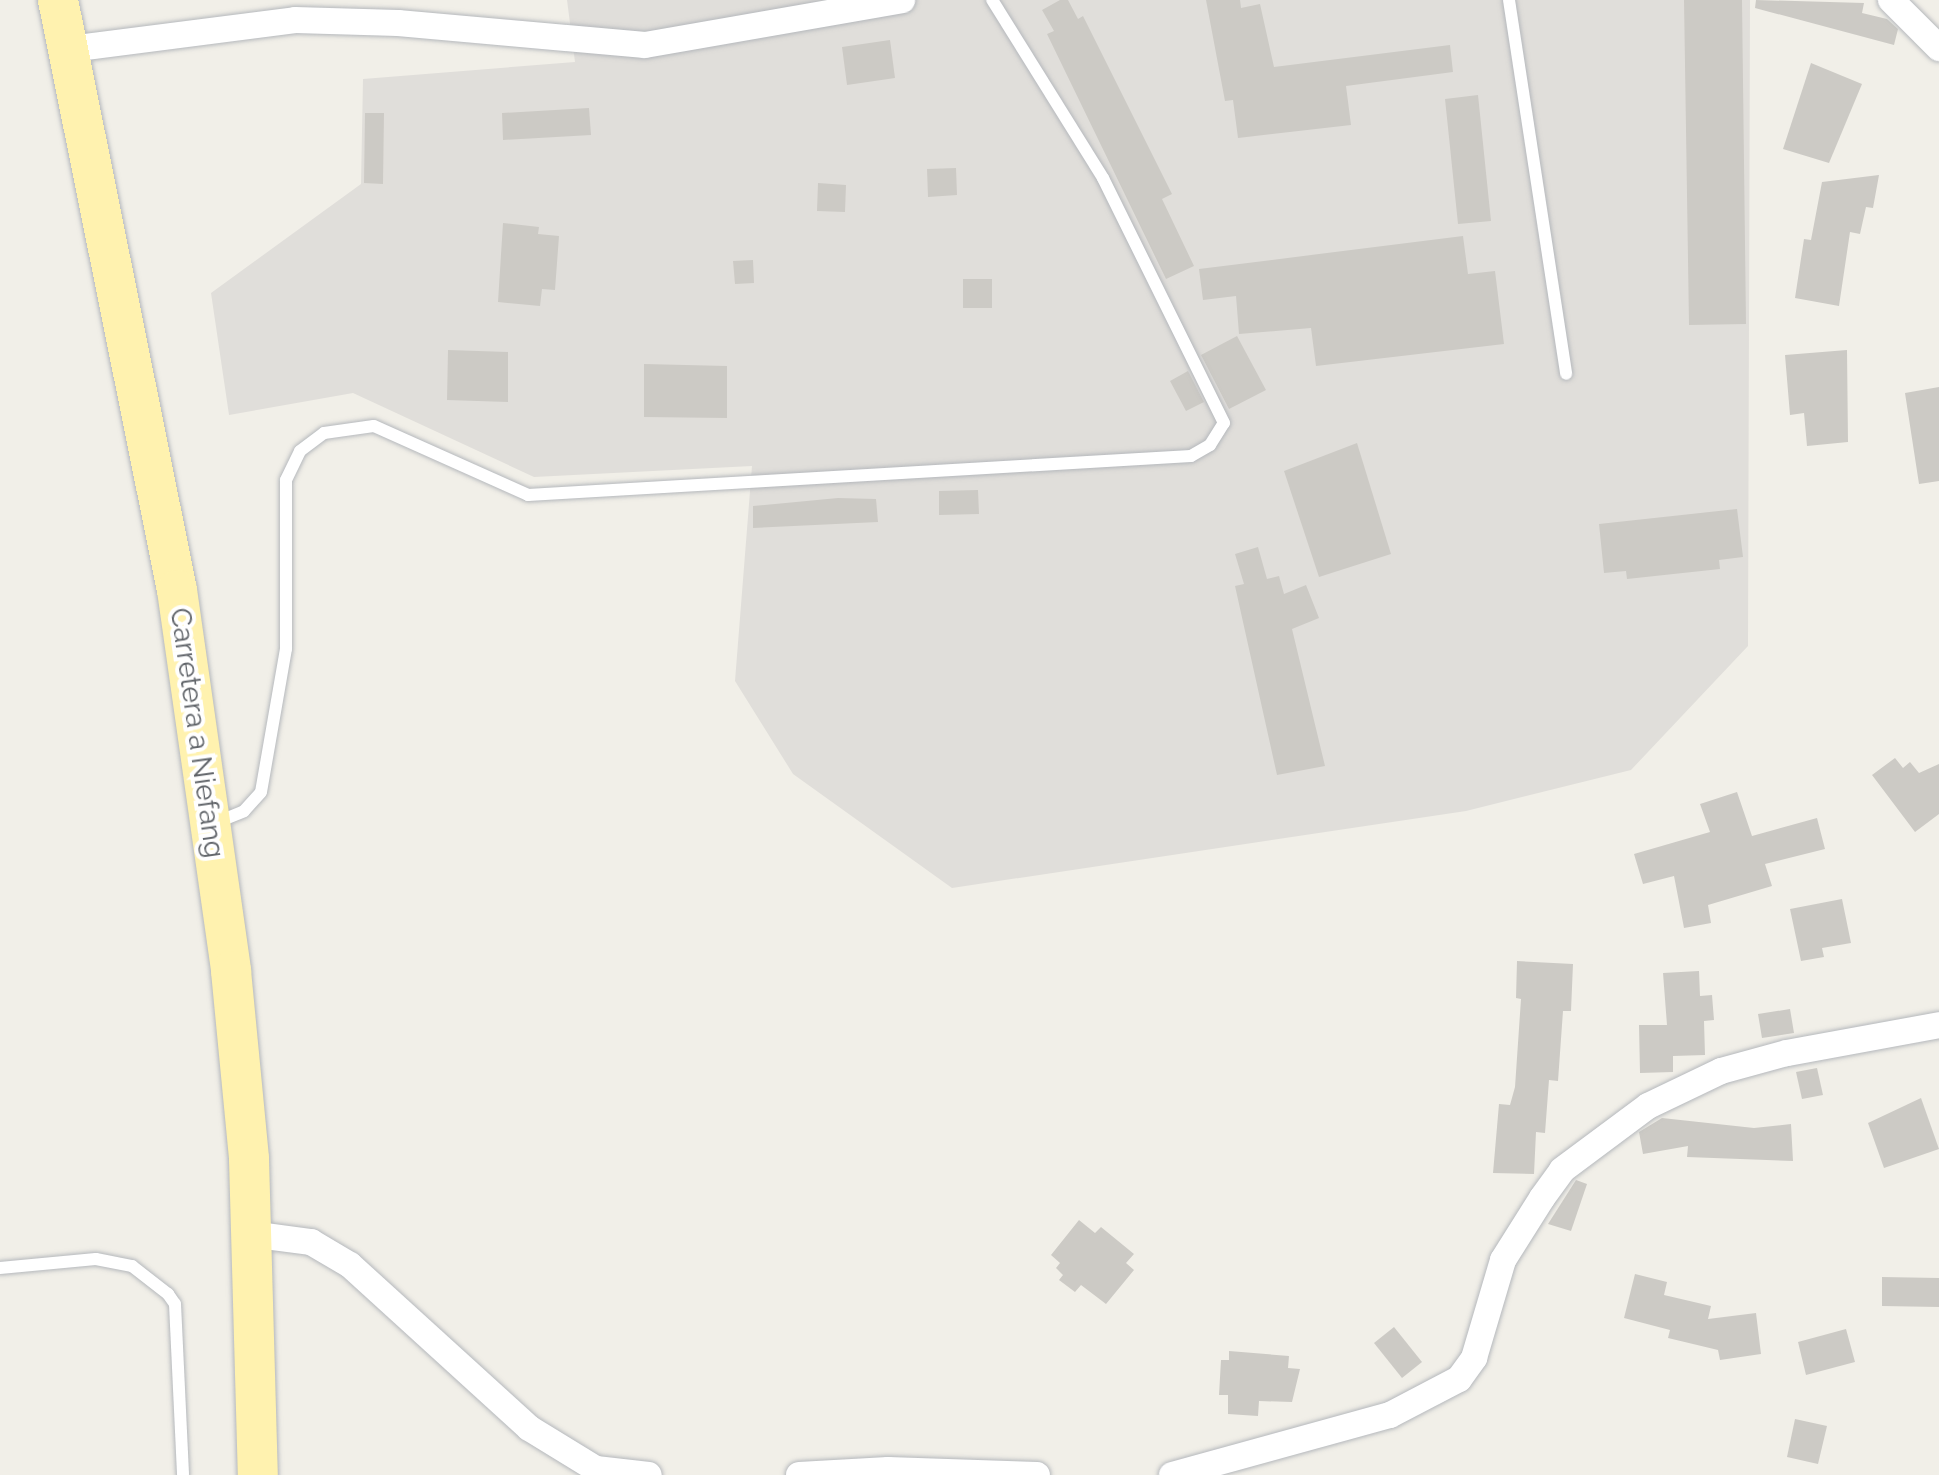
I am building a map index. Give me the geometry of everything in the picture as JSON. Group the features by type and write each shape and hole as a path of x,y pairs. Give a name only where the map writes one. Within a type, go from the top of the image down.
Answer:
{"main road":[{"name":"Carretera a Niefang","path":"58,0 177,590 231,971 249,1159 258,1475"}],"street":[{"path":"70,49 295,20 398,23 645,45 902,0"},
{"path":"1891,0 1939,48"},
{"path":"1172,1475 1390,1415 1459,1379 1474,1358 1503,1260 1542,1198 1562,1170 1648,1106 1721,1071 1939,1025"},
{"path":"250,1234 311,1242 350,1265 529,1428 596,1469 649,1475"},
{"path":"799,1475 888,1470 1037,1475"}],"lane":[{"path":"210,825 244,811 261,792 286,649 286,480 300,451 324,433 374,426 528,495 1191,456 1210,445 1224,423 1204,382 1103,178 992,0"},
{"path":"1509,0 1566,374"},
{"path":"0,1268 96,1259 132,1266 168,1294 175,1304 183,1475"}],"shaded area":[{"path":"567,0 1750,0 1748,646 1631,770 1466,811 952,888 793,774 735,681 752,466 534,477 353,393 229,415 211,293 361,184 363,79 575,62"}],"building":[{"path":"1060,0 1068,0 1078,19 1083,16 1172,194 1162,199 1194,266 1166,279 1047,34 1054,31 1042,10"},
{"path":"1206,0 1240,0 1241,8 1260,4 1274,67 1450,45 1453,72 1346,86 1351,125 1238,138 1233,100 1225,101"},
{"path":"1684,0 1742,0 1746,324 1689,325"},
{"path":"1756,0 1864,3 1862,13 1887,19 1898,29 1894,45 1755,8"},
{"path":"890,40 895,78 847,85 842,47"},
{"path":"1811,63 1862,84 1829,163 1783,149"},
{"path":"1478,95 1491,221 1458,224 1445,99"},
{"path":"589,108 591,135 503,140 502,113"},
{"path":"365,113 384,113 383,184 364,183"},
{"path":"956,168 957,195 928,197 927,169"},
{"path":"1879,175 1873,208 1866,207 1860,234 1850,232 1839,306 1795,298 1804,239 1811,240 1822,182"},
{"path":"818,183 846,185 845,212 817,211"},
{"path":"503,223 539,227 538,234 559,236 555,290 542,289 540,306 498,302"},
{"path":"1463,236 1468,274 1495,271 1504,344 1316,366 1311,328 1239,334 1236,296 1203,300 1199,269"},
{"path":"753,260 754,283 735,284 733,261"},
{"path":"963,279 992,279 992,308 963,308"},
{"path":"1237,336 1266,390 1229,409 1201,355"},
{"path":"448,350 508,352 508,402 447,400"},
{"path":"1847,350 1848,442 1807,446 1804,413 1790,415 1785,355"},
{"path":"644,364 727,366 727,418 644,417"},
{"path":"1188,371 1204,402 1186,411 1170,381"},
{"path":"1939,387 1939,481 1919,484 1905,393"},
{"path":"1357,443 1391,554 1319,577 1284,471"},
{"path":"978,490 979,514 939,515 939,491"},
{"path":"838,498 876,499 878,522 753,528 753,506"},
{"path":"1737,509 1743,557 1719,560 1720,569 1627,579 1626,571 1604,573 1599,524"},
{"path":"1258,547 1267,579 1279,576 1284,594 1306,585 1319,618 1292,629 1325,766 1277,775 1235,586 1244,584 1235,554"},
{"path":"1895,758 1903,768 1910,762 1919,773 1939,764 1939,814 1915,832 1872,775"},
{"path":"1737,792 1752,836 1817,818 1825,849 1765,864 1772,886 1708,905 1711,923 1684,928 1674,876 1643,884 1634,854 1710,832 1700,804"},
{"path":"1842,899 1851,943 1822,948 1824,957 1801,961 1790,909"},
{"path":"1517,961 1573,964 1571,1011 1563,1011 1558,1081 1549,1080 1545,1133 1536,1132 1534,1174 1493,1173 1499,1104 1510,1105 1515,1087 1521,999 1516,998"},
{"path":"1699,971 1700,996 1712,995 1714,1020 1704,1021 1705,1055 1673,1056 1673,1072 1640,1073 1639,1025 1667,1025 1663,973"},
{"path":"1790,1009 1794,1033 1762,1038 1758,1014"},
{"path":"1817,1068 1823,1095 1802,1099 1796,1072"},
{"path":"1921,1098 1939,1149 1884,1168 1868,1123"},
{"path":"1662,1118 1754,1128 1791,1124 1793,1161 1687,1157 1688,1146 1643,1154 1639,1132"},
{"path":"1576,1180 1587,1184 1571,1231 1548,1224"},
{"path":"1079,1220 1095,1233 1101,1227 1134,1254 1126,1263 1134,1270 1106,1304 1081,1285 1075,1292 1059,1280 1063,1275 1056,1268 1060,1263 1051,1255"},
{"path":"1635,1274 1667,1282 1664,1295 1711,1306 1708,1319 1756,1313 1761,1354 1720,1360 1718,1350 1668,1338 1670,1330 1624,1318"},
{"path":"1882,1277 1939,1278 1939,1307 1882,1306"},
{"path":"1394,1327 1422,1362 1402,1378 1374,1343"},
{"path":"1846,1329 1855,1362 1806,1375 1798,1342"},
{"path":"1229,1351 1289,1356 1288,1368 1300,1369 1292,1402 1259,1401 1258,1416 1228,1414 1228,1395 1219,1395 1221,1360 1229,1360"},
{"path":"1795,1419 1827,1426 1818,1464 1787,1457"}]}
